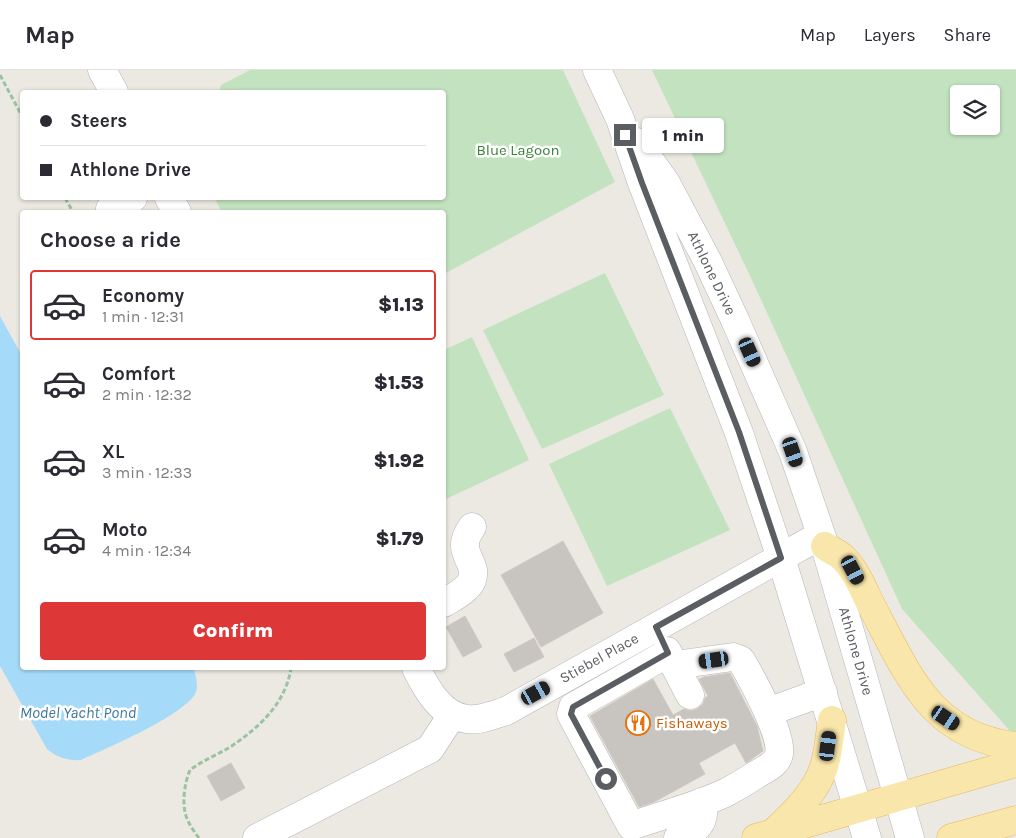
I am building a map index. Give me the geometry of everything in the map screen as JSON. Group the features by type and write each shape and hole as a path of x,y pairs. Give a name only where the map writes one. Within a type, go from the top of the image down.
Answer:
{"main road":[{"path":"823,541 841,556 853,570 915,686 928,703 964,731 999,744 1016,746"},
{"path":"764,836 801,807 820,776 826,760 832,720"},
{"path":"764,836 1016,763"},
{"path":"951,838 1016,820"}],"street":[{"path":"102,70 113,90"},
{"name":"Athlone Drive","path":"597,70 620,119 642,183 739,432 781,558 867,838"},
{"name":"Athlone Drive","path":"620,119 666,183 707,260 793,452 823,541 910,838"},
{"path":"446,602 467,587 472,580 472,571 464,546 465,536 472,527"},
{"name":"Stiebel Place","path":"452,715 467,719 486,718 506,711 781,558 823,541"},
{"path":"656,627 690,695"},
{"path":"733,657 741,660 768,712 779,744 779,754 776,762 726,793 632,826 571,714 573,707 672,659 733,657"},
{"path":"257,838 430,749 452,715 435,700 417,670"},
{"path":"768,712 823,692"},
{"path":"678,838 692,831 700,824 704,813 702,802"}],"path":[{"path":"0,75 20,112"},
{"path":"199,838 185,813 185,789 190,770 237,743 268,715 282,697 290,670"}],"green space":[{"name":"Blue Lagoon","path":"250,70 563,70 615,182 446,273 446,210 221,210 215,200 446,200 446,90 220,90 221,85"},
{"path":"652,70 1016,70 1016,732 1010,731 902,609 751,278"},
{"path":"605,273 664,395 542,449 483,330"},
{"path":"472,337 529,460 446,499 446,349"},
{"path":"670,408 730,530 607,586 549,464"}],"water":[{"name":"Model Yacht Pond","path":"0,316 20,352 20,670 194,670 197,688 195,694 187,703 160,722 81,760 71,760 62,758 47,749 0,666"}],"building":[{"path":"563,541 603,613 541,647 501,575"},
{"path":"465,616 482,647 463,657 446,627"},
{"path":"534,638 544,657 514,672 504,654"},
{"path":"730,673 757,726 763,751 746,763 735,743 699,763 705,774 654,802 639,807 590,716 653,679 673,715 684,709 690,711 697,709 708,696 699,679"},
{"path":"231,763 245,788 221,801 207,776"}],"place":[{"name":"Fishaways","path":"638,723"}],"route":[{"path":"606,779 571,714 573,707 668,653 656,627 781,558 739,432 625,135"}]}
